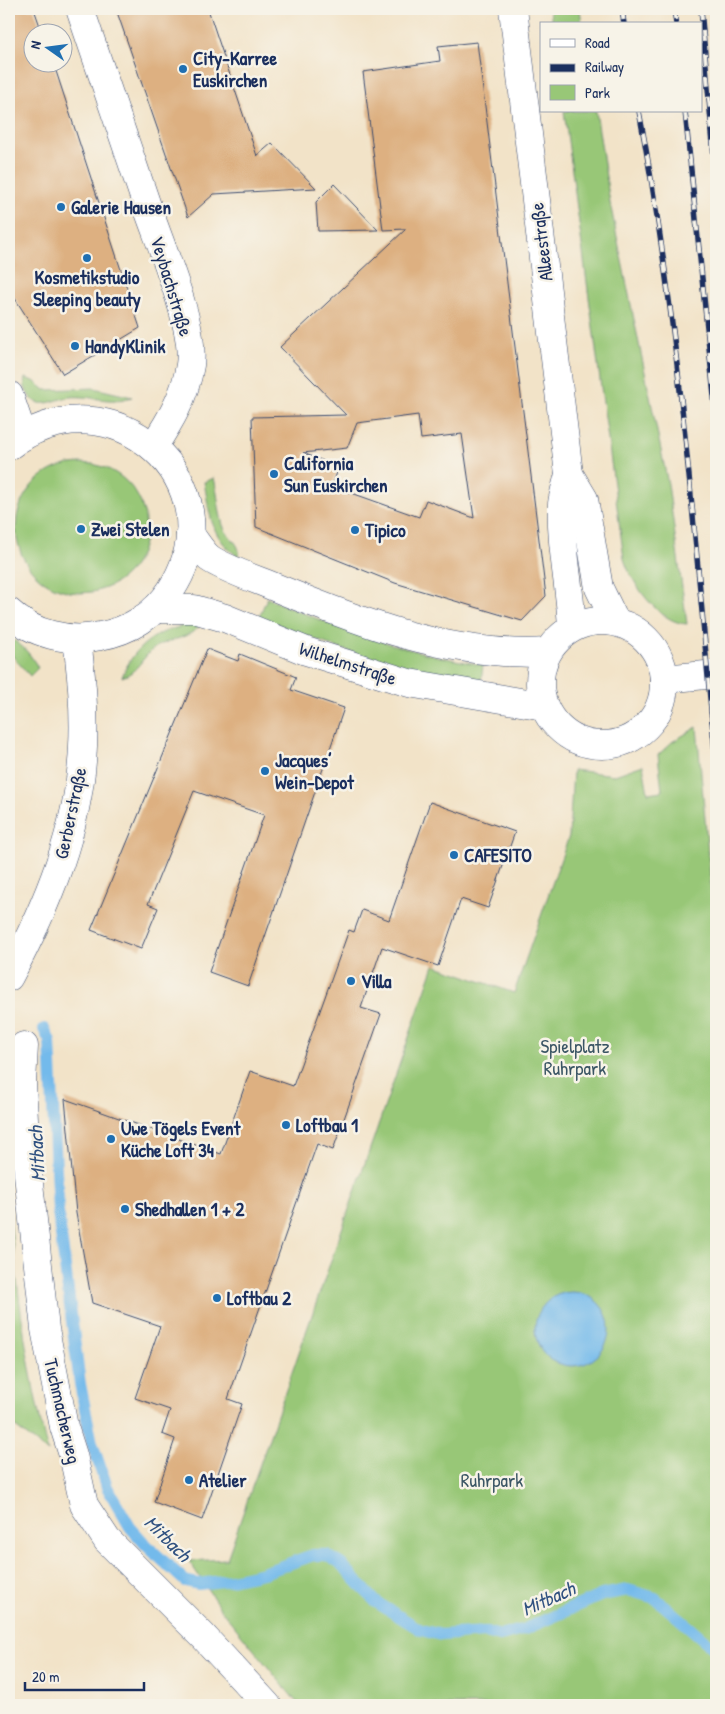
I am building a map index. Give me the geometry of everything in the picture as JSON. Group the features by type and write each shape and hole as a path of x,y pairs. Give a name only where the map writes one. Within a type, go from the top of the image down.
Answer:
{"street":[{"name":"Veybachstraße","path":"80,9 174,284 190,341 190,364 183,393 176,410 153,447"},
{"name":"Alleestraße","path":"513,9 569,474 562,502 562,524 572,628"},
{"path":"9,395 16,441 55,422 90,420 123,428 153,447 169,465 181,486 186,502 190,534 183,567 167,597 155,609 127,628 111,634 77,639 43,632 28,625 9,612"},
{"name":"Alleestraße","path":"569,474 584,499 599,588 615,621"},
{"path":"190,534 210,558 325,608 369,624 442,644 494,653 547,652"},
{"name":"Wilhelmstraße","path":"155,609 194,609 225,618 314,654 409,683 544,706"},
{"path":"593,620 615,621 635,630 652,644 662,664 663,693 656,714 642,731 622,742 600,745 579,741 560,729 544,706 539,679 547,652 560,635 572,628 593,620"},
{"name":"Gerberstraße","path":"9,977 55,876 75,807 83,746 82,691 77,639"},
{"path":"664,679 716,674"},
{"name":"Tuchmacherweg","path":"24,1046 22,1083 26,1156 45,1329 64,1427 73,1455 84,1506 107,1540 196,1628 268,1705"}],"green space":[{"path":"550,9 580,9 582,22 552,22"},
{"path":"564,112 596,112 610,203 668,484 687,624 666,617 657,610 633,580 624,559"},
{"path":"25,378 34,381 45,390 94,388 132,397 108,400 70,397 39,403 33,400 28,393 24,382"},
{"path":"81,463 94,464 106,468 127,482 141,503 145,515 145,541 141,553 127,574 106,588 94,592 81,593 68,592 56,588 35,574 21,553 17,541 16,528 17,515 21,503 35,482 56,468 68,464"},
{"path":"214,478 223,525 237,545 239,557 222,542 210,515 204,482"},
{"path":"267,598 373,639 427,654 483,665 481,684 403,668 332,646 259,617"},
{"path":"201,624 192,633 156,647 132,672 122,677 135,654 152,638 175,628"},
{"path":"9,637 26,650 38,668 30,676 9,652"},
{"name":"Ruhrpark","path":"697,727 716,945 716,1705 299,1705 222,1611 189,1561 227,1559 434,965 514,993 569,836 573,770 615,775 643,765 648,793 662,791 658,755 672,742"},
{"path":"9,1206 24,1330 34,1391 48,1452 9,1422"}],"water":[{"path":"572,1292 593,1298 603,1308 609,1329 603,1350 593,1360 572,1366 551,1360 541,1350 535,1329 541,1308 551,1298"}],"building":[{"path":"9,9 34,9 39,22 22,22 22,72 56,72 140,328 63,374 9,289"},
{"name":"City-Karree Euskirchen","path":"116,9 208,9 257,156 272,143 316,188 214,194 188,217"},
{"path":"477,42 546,596 522,621 395,583 256,527 252,417 346,415 280,347 406,229 383,230 363,72 440,61 438,46","holes":["418,415 421,439 462,434 474,518 426,500 419,517 332,486 339,467 303,453 347,448 357,423"]},
{"path":"334,184 378,230 318,231 316,202"},
{"path":"207,649 238,661 240,654 296,677 291,690 344,708 248,986 209,972 264,815 194,791 148,904 158,908 141,949 91,930"},
{"path":"430,802 515,832 488,908 461,899 438,966 382,947 361,1008 381,1014 333,1150 317,1144 228,1399 242,1404 202,1520 154,1502 175,1439 162,1434 170,1410 135,1398 160,1326 92,1303 76,1213 65,1099 221,1154 250,1071 293,1086 349,930 354,932 362,910 389,920"}],"waterway":[{"name":"Mitbach","path":"44,1029 50,1041 58,1212 80,1384 92,1443 107,1487 130,1527 147,1546 185,1581 198,1584 231,1580 263,1573 313,1555 327,1555 342,1565 376,1602 421,1630 441,1635 486,1632 500,1636 525,1629 602,1595 628,1590 655,1598 716,1650"}],"railway":[{"path":"622,9 624,22"},
{"path":"674,9 676,22"},
{"path":"701,9 716,178"},
{"path":"639,112 653,192 676,354 716,762"},
{"path":"685,112 716,416"}],"place":[{"name":"City-Karree Euskirchen","path":"183,69"},
{"name":"Galerie Hausen","path":"61,207"},
{"name":"Kosmetikstudio Sleeping beauty","path":"87,258"},
{"name":"HandyKlinik","path":"75,346"},
{"name":"California Sun Euskirchen","path":"274,474"},
{"name":"Zwei Stelen","path":"81,529"},
{"name":"Tipico","path":"355,530"},
{"name":"Jacques’ Wein-Depot","path":"265,771"},
{"name":"CAFESITO","path":"454,855"},
{"name":"Villa","path":"351,981"},
{"name":"Loftbau 1","path":"286,1125"},
{"name":"Uwe Tögels Event Küche Loft 34","path":"111,1139"},
{"name":"Shedhallen 1 + 2","path":"125,1209"},
{"name":"Loftbau 2","path":"217,1298"},
{"name":"Atelier","path":"189,1480"}],"park label":[{"name":"Spielplatz Ruhrpark","path":"575,1057"}]}
